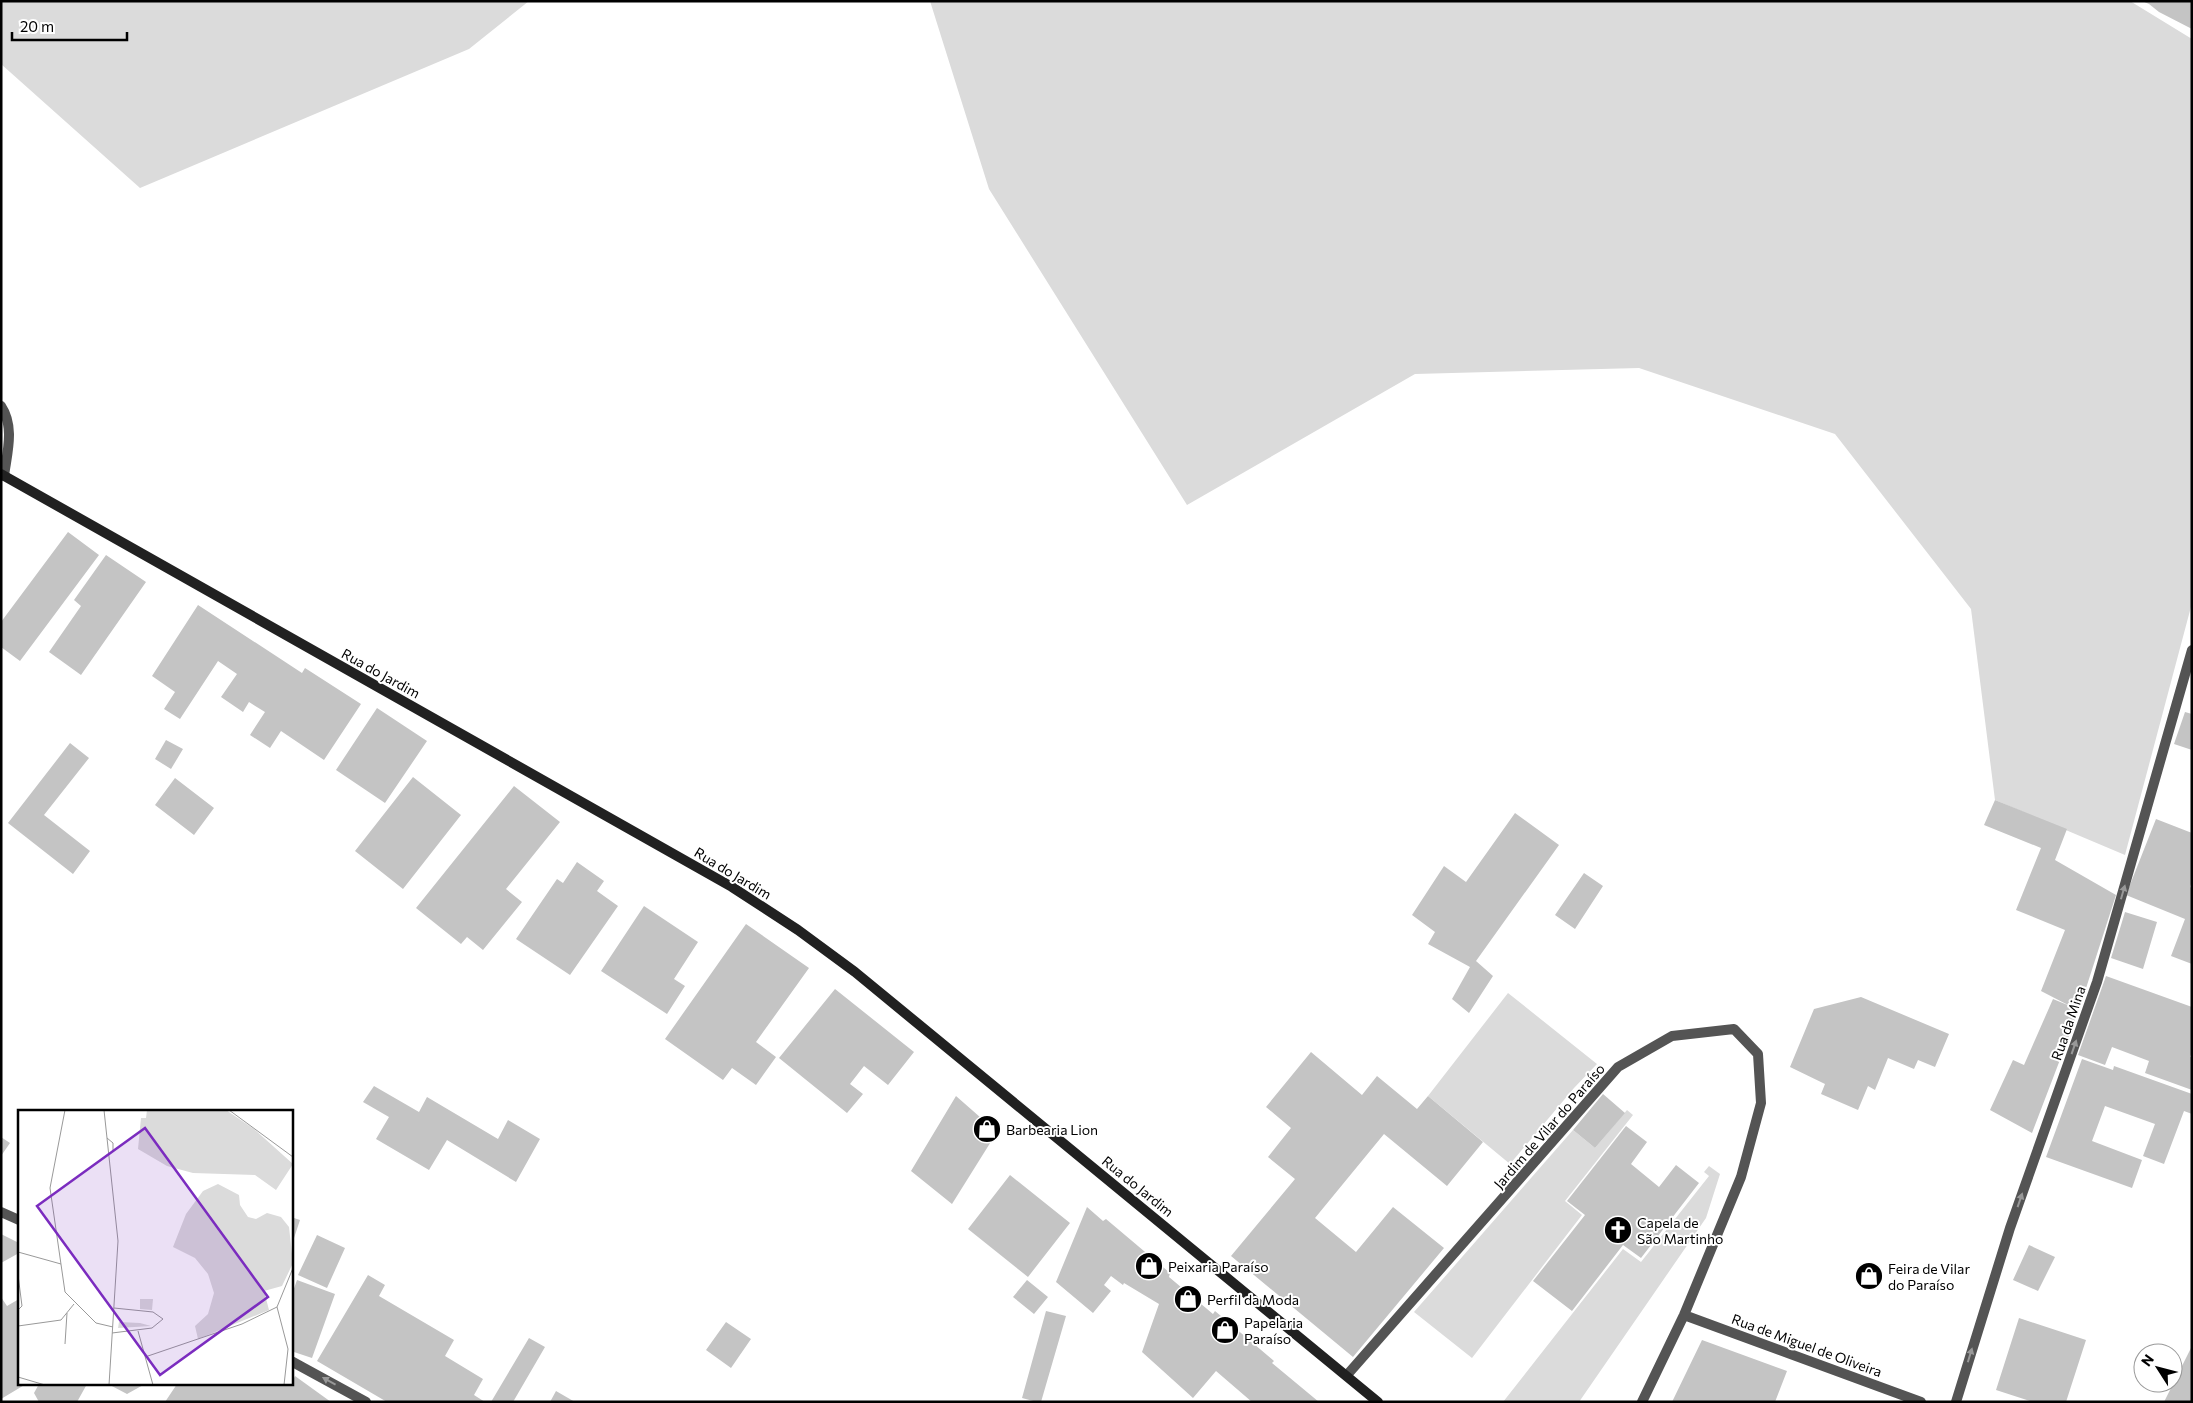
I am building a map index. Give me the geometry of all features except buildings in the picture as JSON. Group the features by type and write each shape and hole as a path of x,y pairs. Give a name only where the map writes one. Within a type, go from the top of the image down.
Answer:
{"main road":[{"name":"Rua do Jardim","path":"3,475 715,877 798,930 862,978 1348,1375 1378,1402"}],"street":[{"path":"1,406 6,413 10,428 3,475"},
{"name":"Rua da Mina","path":"1956,1402 2010,1228 2097,982 2192,650"},
{"name":"Jardim de Vilar do Paraíso","path":"1348,1375 1618,1067 1672,1036 1734,1029 1758,1054 1761,1103 1741,1177 1684,1314 1642,1402"},
{"path":"1,1212 18,1220"},
{"name":"Rua de Miguel de Oliveira","path":"1684,1314 1921,1402"},
{"path":"292,1362 366,1402"}],"shaded area":[{"path":"1,1 529,1 469,49 140,188 1,64"},
{"path":"930,1 2130,1 2192,39 2192,603 2125,855 1995,800 1971,609 1835,434 1639,368 1415,374 1187,505 989,189"},
{"path":"1508,993 1597,1064 1574,1088 1510,1164 1428,1096"},
{"path":"1627,1110 1633,1115 1565,1201 1582,1215 1472,1358 1414,1312 1573,1130 1595,1148"},
{"path":"1709,1166 1720,1174 1706,1218 1579,1402 1503,1402 1623,1249 1641,1262 1709,1176 1704,1172"}],"place":[{"name":"Barbearia Lion","path":"987,1129"},
{"name":"Capela de São Martinho","path":"1618,1230"},
{"name":"Peixaria Paraíso","path":"1149,1266"},
{"name":"Feira de Vilar do Paraíso","path":"1869,1276"},
{"name":"Perfil da Moda","path":"1188,1299"},
{"name":"Papelaria Paraíso","path":"1225,1330"}]}
